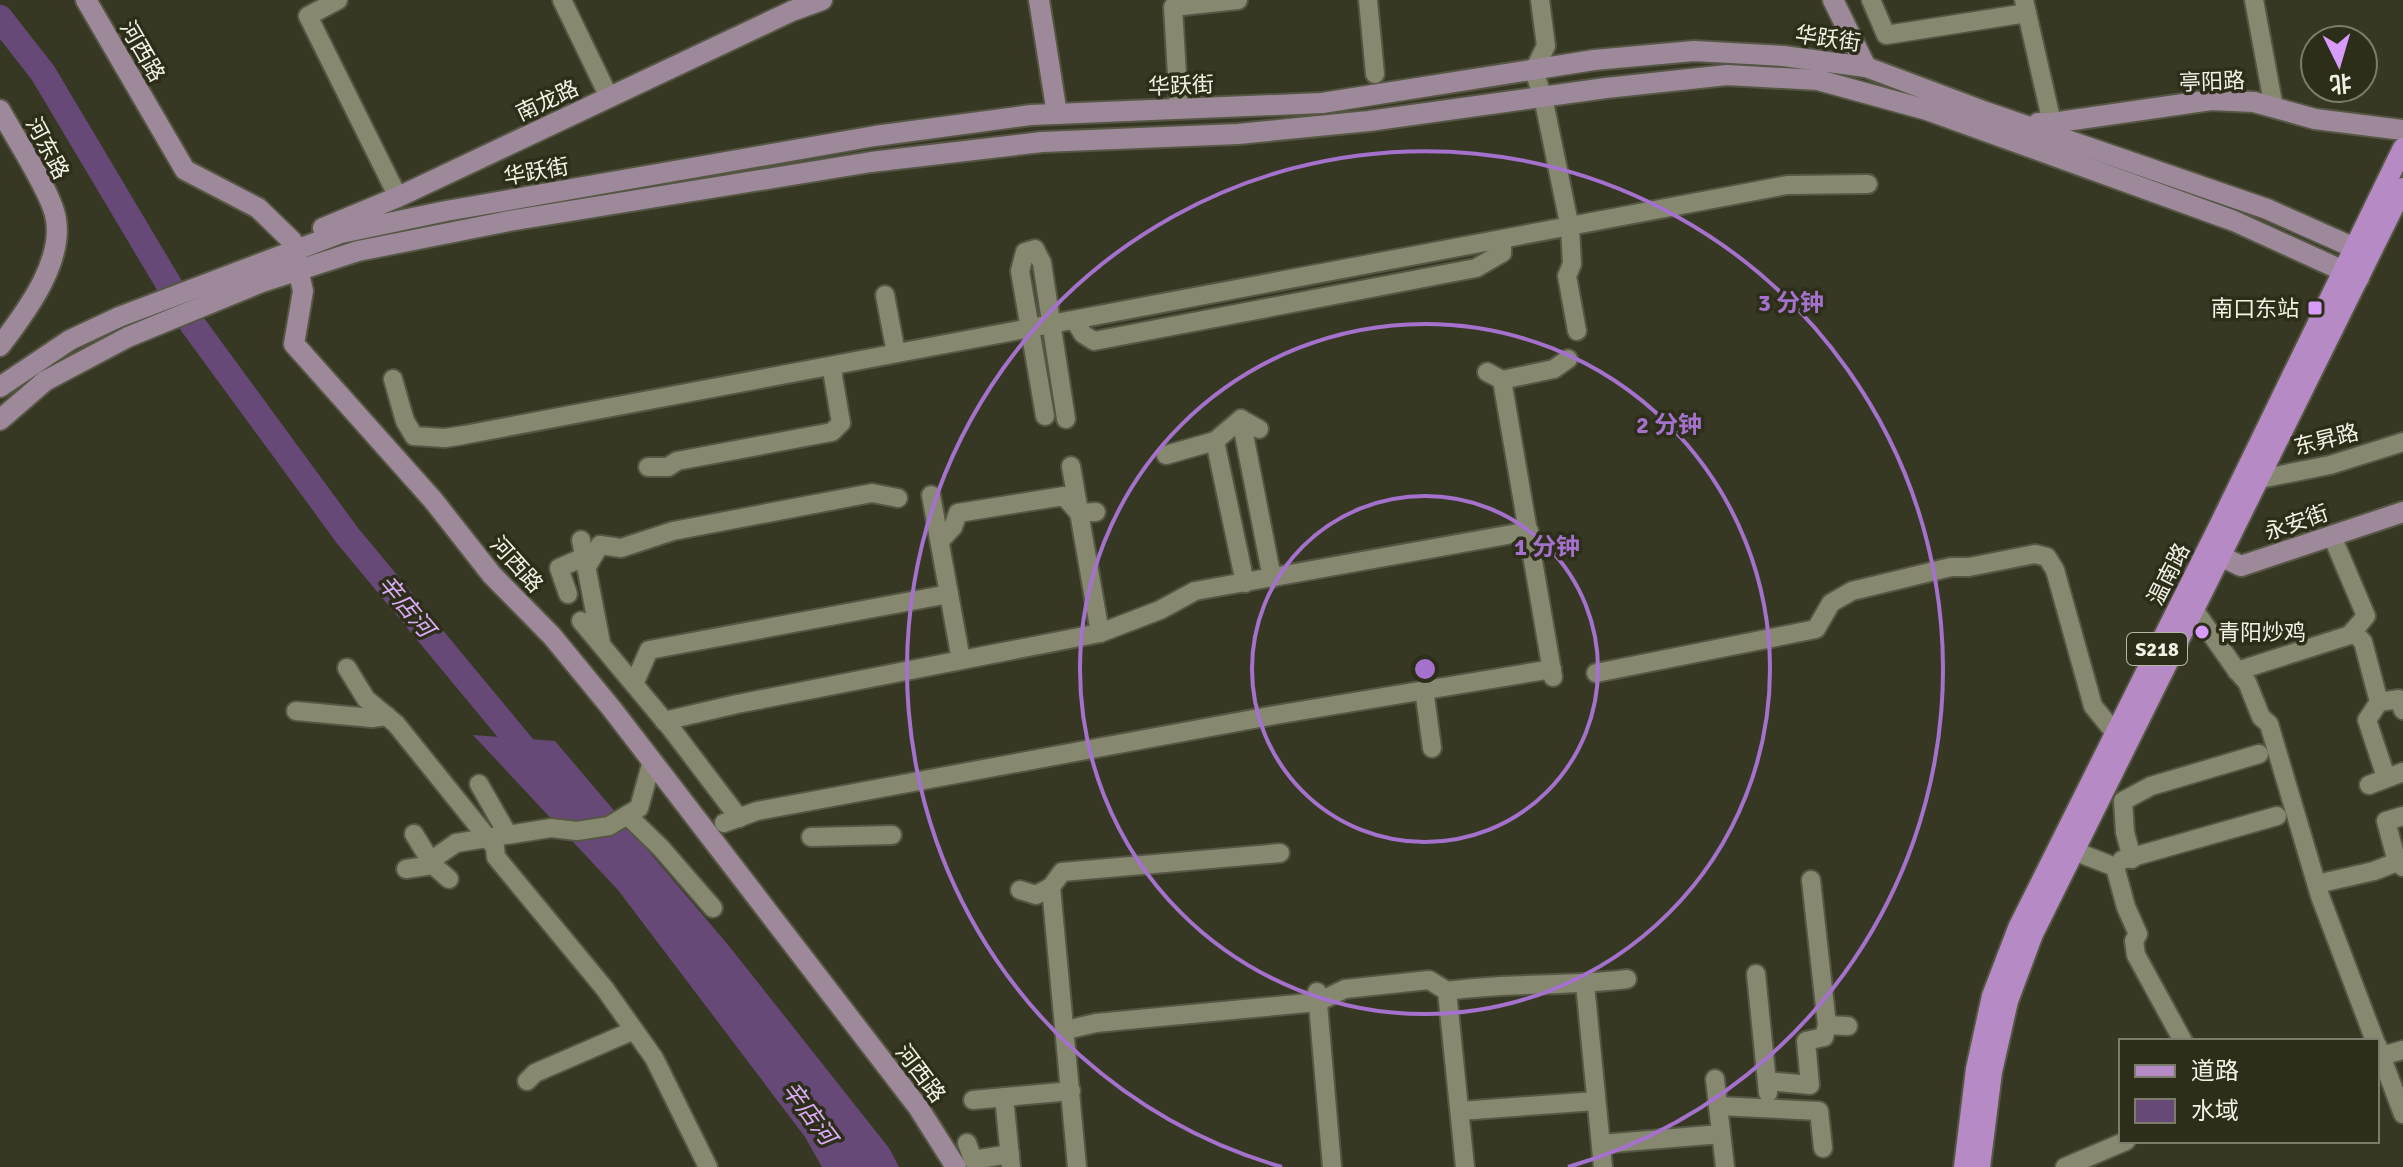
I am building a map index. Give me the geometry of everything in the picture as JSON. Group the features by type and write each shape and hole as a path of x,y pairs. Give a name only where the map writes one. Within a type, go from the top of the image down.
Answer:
{"main road":[{"name":"温南路","path":"1964,1167 1976,1069 1992,996 2018,928 2115,733 2214,553 2362,252 2403,148"},
{"name":"温南路","path":"2362,252 2403,188"},
{"name":"温南路","path":"1980,1167 1992,1072 2008,1001 2033,934 2195,611 2214,553 2260,479 2351,275"}],"street":[{"name":"河西路","path":"86,0 185,170 258,208 295,254 303,291 294,344 433,500 492,575 552,636 918,1107 956,1167"},
{"path":"338,0 308,16 398,197"},
{"path":"562,0 609,97"},
{"name":"南龙路","path":"295,254 398,197 792,11 822,0"},
{"path":"1039,0 1057,114"},
{"path":"1179,109 1173,7 1238,0"},
{"path":"1368,0 1375,74"},
{"path":"1540,0 1546,46 1534,70 1570,228 1572,264 1567,276 1577,331"},
{"path":"1833,0 1866,67"},
{"path":"1871,0 1886,35 2025,6 2052,123"},
{"path":"2254,0 2274,108"},
{"name":"华跃街","path":"0,420 45,381 341,233 446,211 875,136 1031,115 1322,103 1594,60 1694,51 1783,56 1866,67 2267,209 2362,252"},
{"name":"华跃街","path":"295,254 358,251 509,221 871,162 1042,142 1238,134 1369,121 1727,75 1818,80 1927,110 2234,221 2351,275"},
{"name":"亭阳路","path":"2022,123 2052,123 2211,100 2254,102 2315,119 2403,130"},
{"name":"河东路","path":"0,110 53,208 57,230 50,271 0,346"},
{"path":"384,398 414,436 445,438 1787,185 1868,184"},
{"path":"1045,416 1020,271 1025,252 1035,249 1042,263 1066,419"},
{"name":"华跃街","path":"0,387 70,340 119,317 256,274"},
{"path":"885,295 896,353"},
{"path":"581,621 664,721 731,820 757,811 1424,689 1553,674 1529,531 1495,376 1554,369 1568,359"},
{"path":"648,467 668,467 677,461 832,432 841,423 834,366"},
{"path":"393,379 405,421"},
{"path":"1241,419 1272,578"},
{"path":"1241,419 1259,429"},
{"path":"1166,455 1215,441 1241,419"},
{"path":"1215,441 1245,583"},
{"name":"东昇路","path":"2260,479 2330,465 2403,442"},
{"path":"1071,466 1087,512 1100,633"},
{"path":"568,594 559,568 600,545 621,548 673,531 872,493 898,498"},
{"path":"931,495 961,660"},
{"path":"940,541 953,527 958,513 1064,496 1087,512"},
{"name":"永安街","path":"2214,553 2241,566 2332,536 2401,518"},
{"path":"664,721 1100,633 1160,610 1195,591 1529,531"},
{"path":"2237,671 2350,635 2366,616 2332,536"},
{"path":"1596,673 1816,629 1831,603 1852,591 1951,567 1969,567 2035,554 2047,557 2055,570 2093,706 2115,733"},
{"path":"584,555 602,646"},
{"path":"634,684 649,650 949,594"},
{"path":"2195,611 2247,682 2261,717 2269,724 2317,884 2374,1039"},
{"path":"2353,631 2363,642 2379,702"},
{"path":"347,668 366,699 396,724 495,847 496,857 605,989 654,1058 708,1167"},
{"path":"1424,689 1432,748"},
{"path":"2386,778 2367,720 2379,702 2399,699 2403,710"},
{"path":"296,711 372,718 387,716"},
{"path":"2182,1039 2136,955 2134,941 2138,934 2126,907 2123,801 2144,781 2259,754"},
{"path":"433,865 436,857 456,843 485,836 551,828 577,831 609,826 639,808 652,761"},
{"path":"479,784 507,833"},
{"path":"627,815 661,848 713,908"},
{"path":"2074,851 2124,863 2277,816"},
{"path":"2317,884 2400,865 2386,821 2403,816"},
{"path":"414,834 433,865 449,879"},
{"path":"811,837 892,835"},
{"path":"1020,890 1036,895 1051,887 1062,872 1280,853"},
{"path":"406,869 433,865"},
{"path":"1767,1081 1810,1085 1806,1041 1824,1037 1827,1025 1811,880"},
{"path":"1051,887 1077,1167"},
{"path":"1756,974 1770,1108"},
{"path":"1066,1030 1096,1023 1429,980 1447,991 1494,984 1585,984 1627,979"},
{"path":"1585,984 1603,1167"},
{"path":"1447,991 1465,1167"},
{"path":"1317,996 1332,1167"},
{"path":"1827,1025 1848,1026"},
{"path":"527,1081 535,1073 632,1031"},
{"path":"2379,1050 2403,1050"},
{"path":"2379,1053 2403,1114"},
{"path":"1715,1079 1725,1167"},
{"path":"973,1100 1071,1091"},
{"path":"967,1143 973,1160 1010,1160 1004,1097"},
{"path":"1460,1111 1596,1101"},
{"path":"1718,1106 1819,1111 1823,1148"},
{"path":"1601,1144 1721,1134"},
{"path":"2065,1167 2121,1143"}],"water":[{"path":"473,735 555,741 729,946 889,1148 899,1167 822,1167 805,1137 618,890"}],"waterway":[{"name":"辛店河","path":"0,18 43,73 193,325 347,535 536,763"}],"place":[{"name":"南口东站","path":"2315,308"},
{"name":"青阳炒鸡","path":"2202,632"}]}
